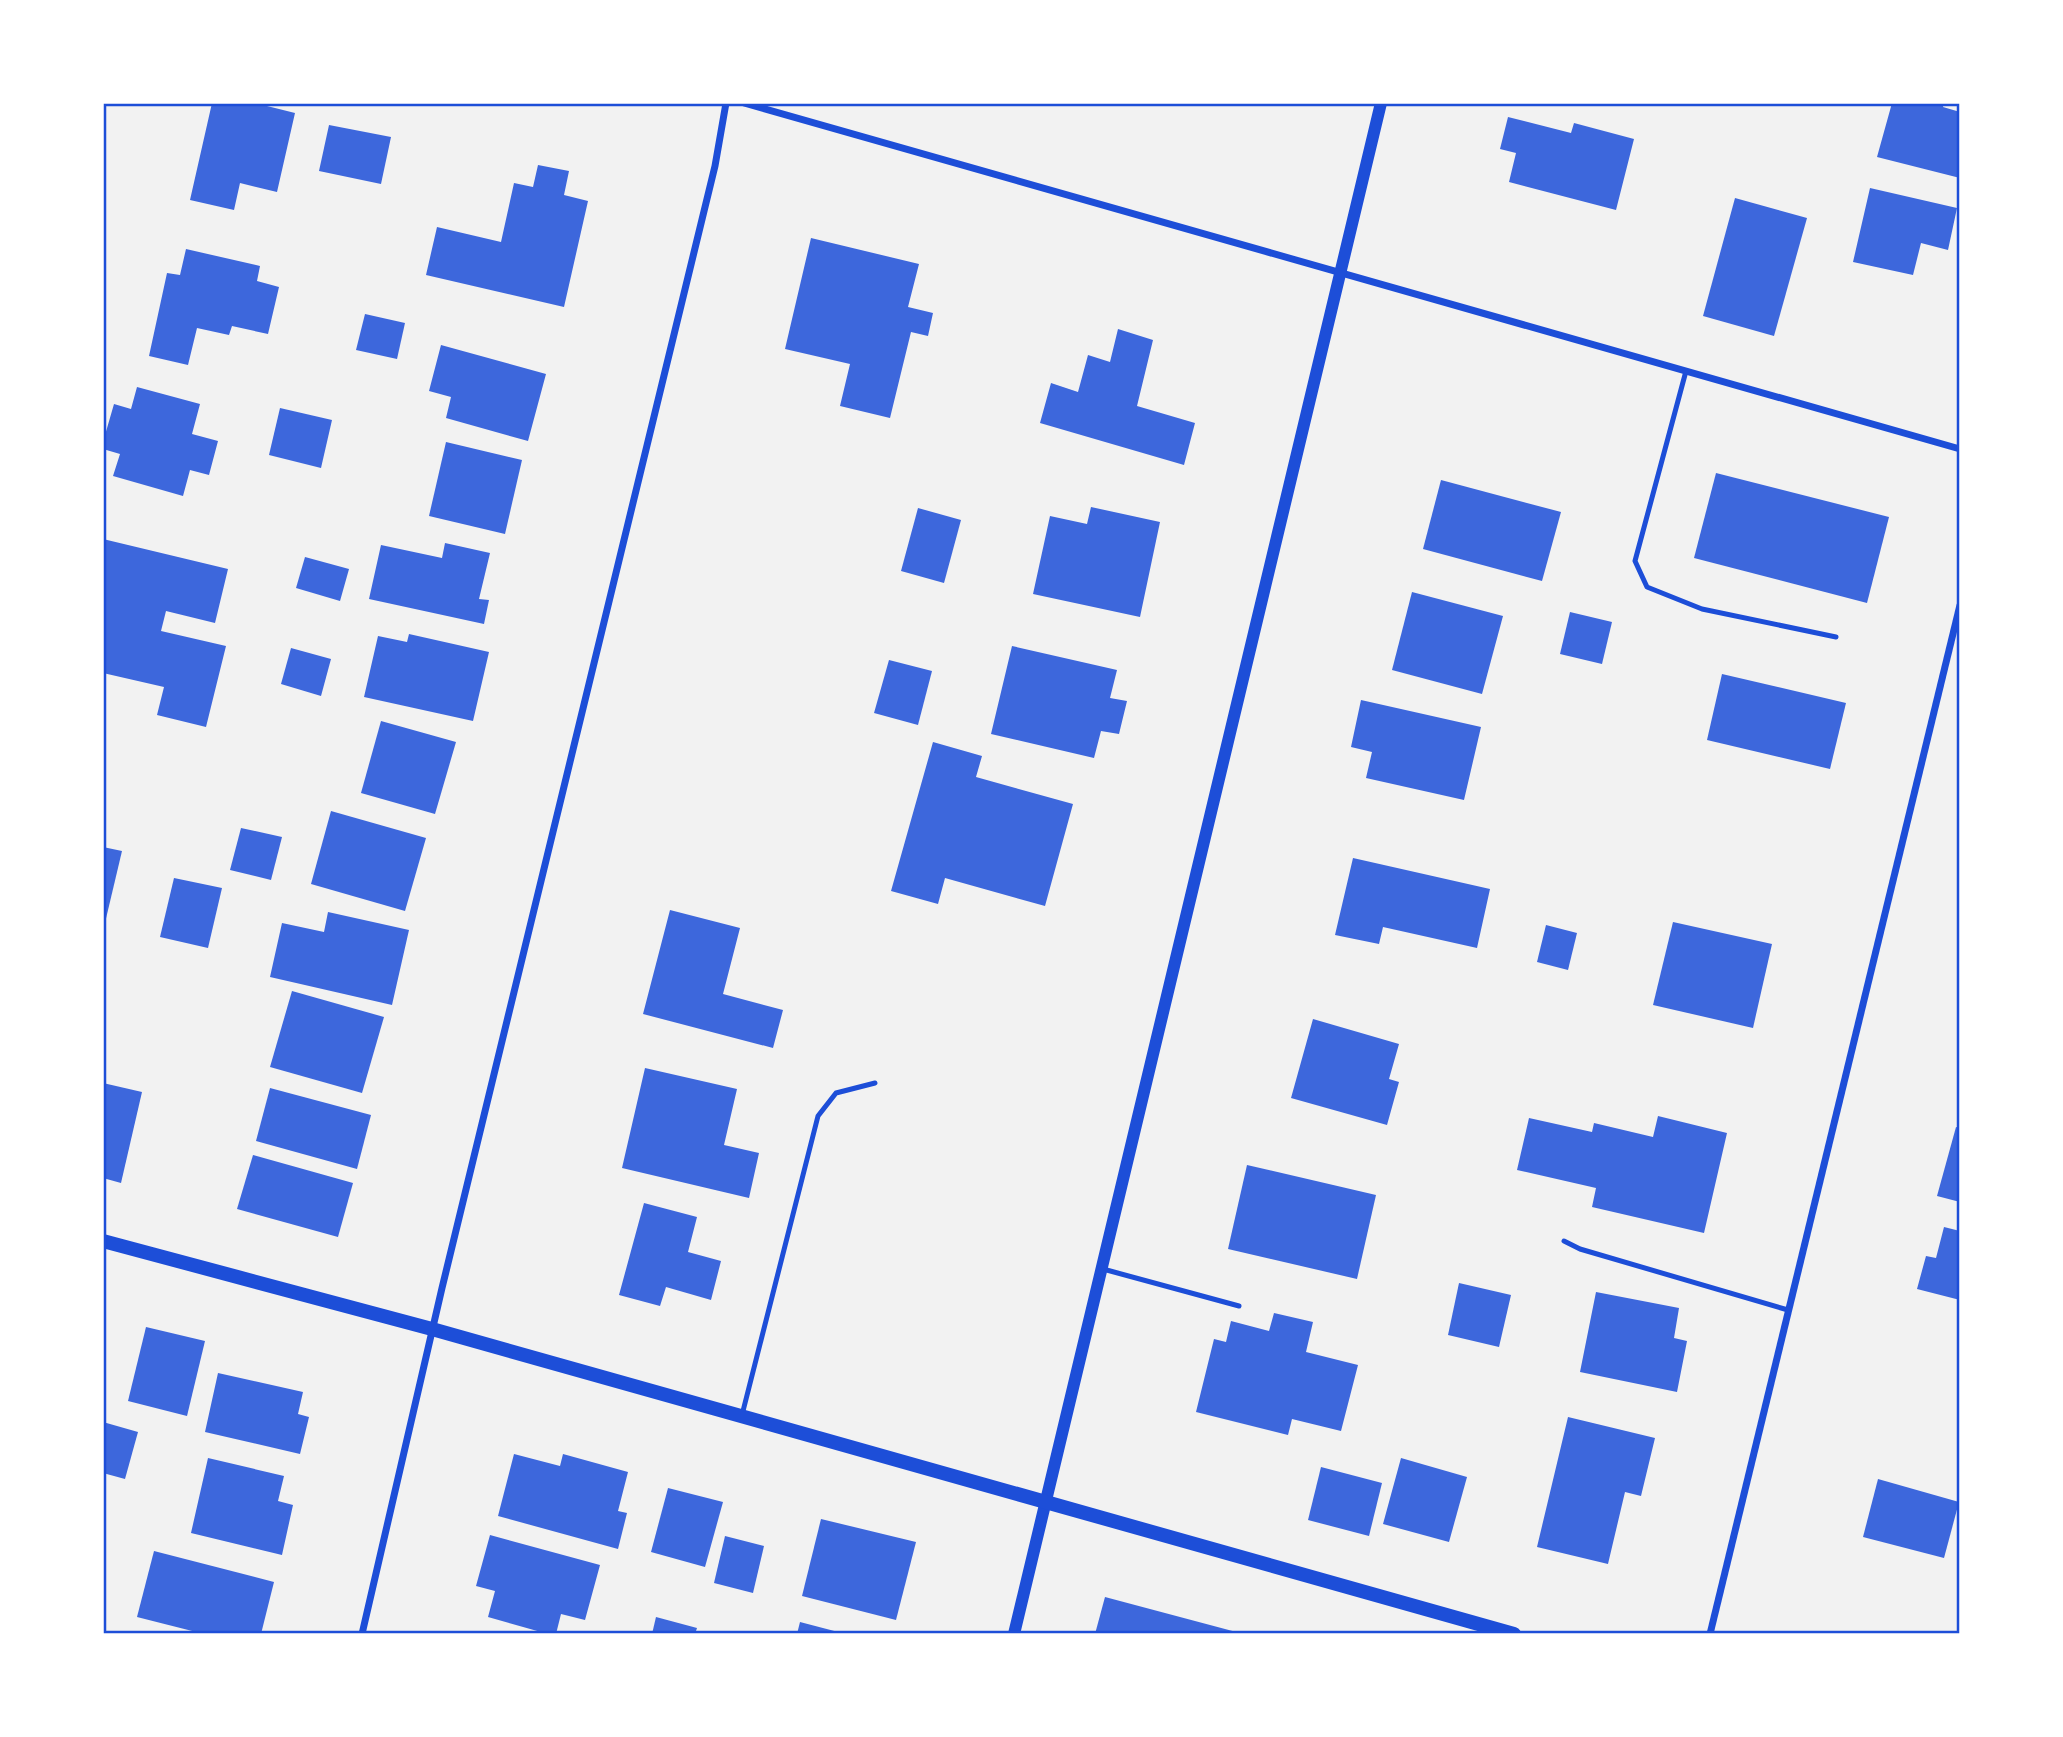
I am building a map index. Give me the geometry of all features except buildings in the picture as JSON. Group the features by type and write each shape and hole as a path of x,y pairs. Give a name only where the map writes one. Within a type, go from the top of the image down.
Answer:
{"main road":[{"path":"103,1241 432,1329 1514,1634"}],"street":[{"path":"362,1634 432,1329 715,166 726,103"},
{"path":"744,103 1960,449"},
{"path":"1014,1634 1381,103"},
{"path":"1710,1634 1960,605"}],"lane":[{"path":"1686,371 1635,561 1647,587 1702,609 1836,637"},
{"path":"741,1416 818,1116 836,1093 875,1083"},
{"path":"1564,1241 1580,1249 1788,1310"},
{"path":"1100,1269 1238,1306"}]}
